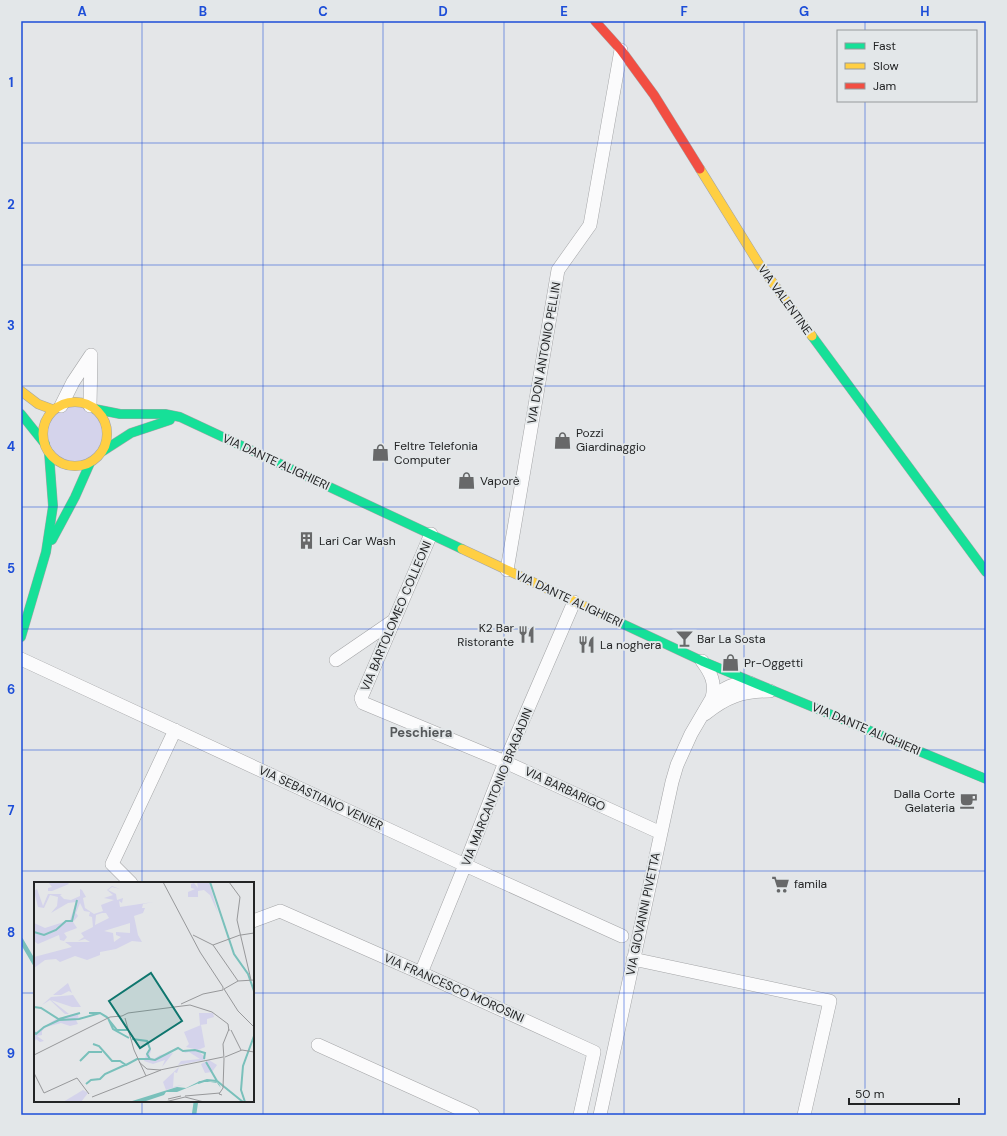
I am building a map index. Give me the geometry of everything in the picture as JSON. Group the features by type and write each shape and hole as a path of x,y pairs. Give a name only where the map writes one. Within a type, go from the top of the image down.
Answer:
{"main road":[{"name":"VIA VALENTINE","path":"595,21 621,50 654,95 759,264 986,572"},
{"path":"21,391 38,404 57,408"},
{"path":"21,637 46,552 53,506 47,448 43,435 44,426 48,417 57,408 72,402 78,402 92,407 105,421 107,428 106,444 103,451"},
{"name":"VIA DANTE ALIGHIERI","path":"92,407 120,414 165,414 180,417 702,661 986,779"},
{"path":"21,414 55,460 72,467 90,463 103,451 131,433 180,417"},
{"path":"46,552 76,497 90,463"}],"street":[{"name":"VIA DON ANTONIO PELLIN","path":"507,570 558,270 590,226 621,50"},
{"path":"57,408 91,355 92,407"},
{"name":"VIA BARTOLOMEO COLLEONI","path":"361,698 431,534"},
{"name":"VIA MARCANTONIO BRAGADIN","path":"421,973 505,762 574,602"},
{"path":"336,660 393,621"},
{"name":"VIA SEBASTIANO VENIER","path":"21,658 465,865 622,936"},
{"name":"VIA GIOVANNI PIVETTA","path":"600,1115 633,959 677,765 691,734 714,692 713,679 702,661"},
{"path":"712,698 721,690 736,683 758,684"},
{"name":"VIA GIOVANNI PIVETTA","path":"701,718 718,704 730,698 746,693 776,691"},
{"name":"VIA BARBARIGO","path":"361,698 363,703 505,762 661,833"},
{"path":"130,882 112,864 175,730"},
{"name":"VIA FRANCESCO MOROSINI","path":"254,921 280,911 594,1052 580,1115"},
{"path":"633,959 830,1001 804,1115"},
{"path":"318,1045 474,1115"}],"shaded area":[{"path":"75,404 91,409 96,413 100,418 105,434 100,450 96,455 91,459 75,464 59,459 54,455 50,450 45,434 50,418 54,413 59,409"}],"waterway":[{"path":"21,940 34,962"},
{"path":"194,1115 196,1102"}],"traffic: fast":[{"path":"812,336 986,572"},
{"path":"95,409 120,414 165,414 180,417 462,549"},
{"path":"21,414 45,444"},
{"path":"103,451 131,433 170,420"},
{"path":"21,637 46,552 53,506 49,453"},
{"path":"52,540 75,497 90,463"},
{"path":"610,618 702,661 986,779"}],"traffic: slow":[{"path":"700,169 759,264 812,336"},
{"path":"21,391 38,404 54,410"},
{"path":"75,402 87,404 98,411 105,422 107,434 105,446 98,457 87,464 75,466 63,464 52,457 45,446 43,434 45,422 52,411 63,404 75,402"},
{"path":"462,549 610,618"}],"traffic: jam":[{"path":"595,21 621,50 654,95 700,169"}],"place":[{"name":"Pozzi Giardinaggio","path":"563,440"},
{"name":"Feltre Telefonia Computer","path":"381,453"},
{"name":"Vaporè","path":"467,481"},
{"name":"Lari Car Wash","path":"306,541"},
{"name":"K2 Bar Ristorante","path":"527,635"},
{"name":"Bar La Sosta","path":"684,639"},
{"name":"La noghera","path":"587,645"},
{"name":"Pr-Oggetti","path":"731,663"},
{"name":"Dalla Corte Gelateria","path":"968,801"},
{"name":"famila","path":"781,884"}],"district":[{"name":"Peschiera","path":"421,732"}]}
